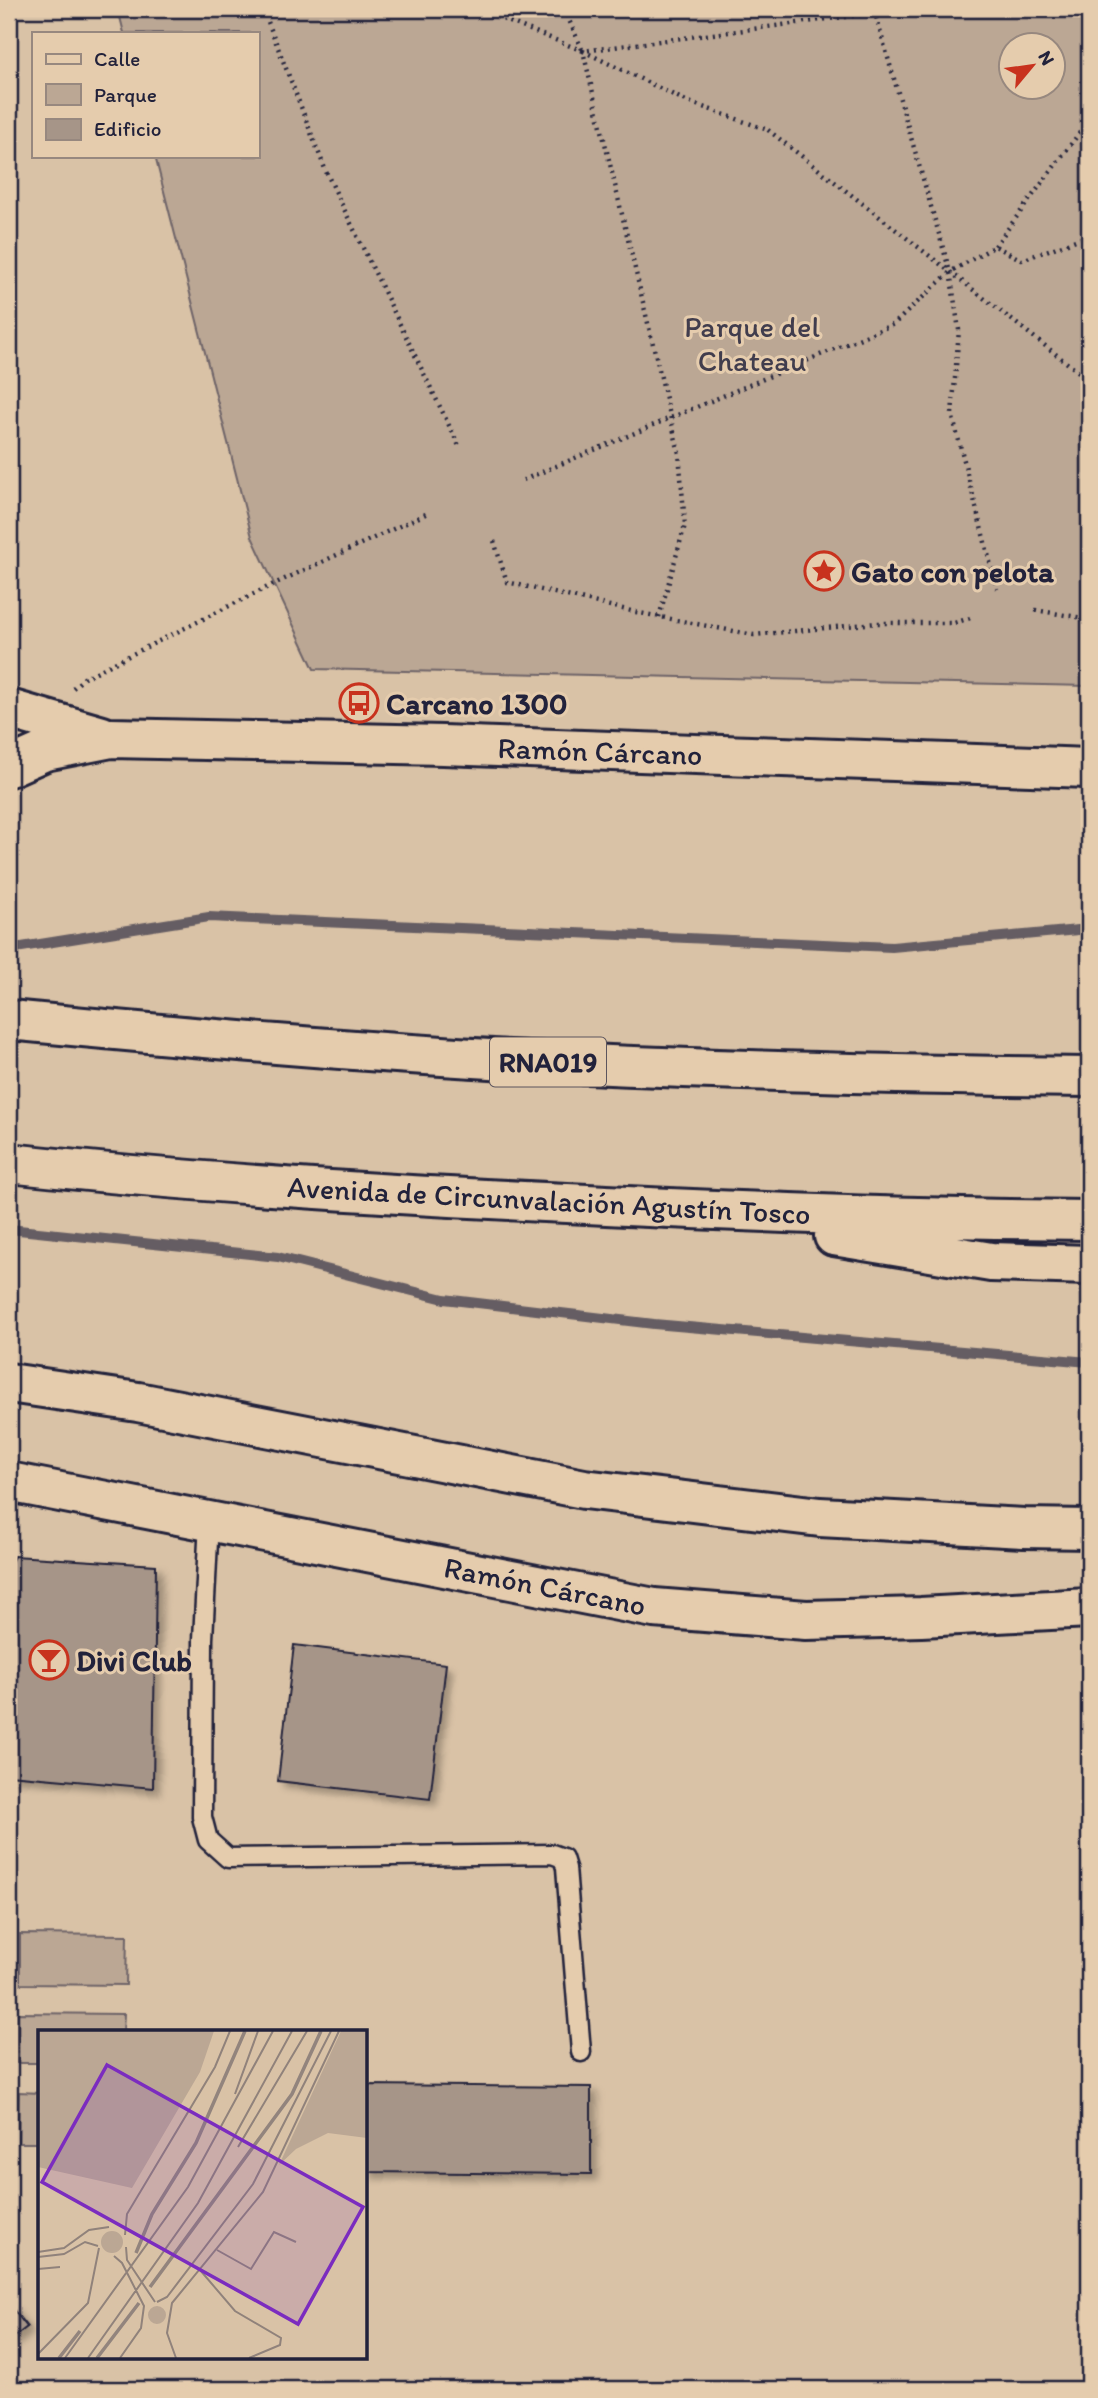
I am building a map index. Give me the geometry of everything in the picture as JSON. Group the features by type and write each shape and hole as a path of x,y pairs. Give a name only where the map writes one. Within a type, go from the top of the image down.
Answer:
{"main road":[{"name":"Ramón Cárcano","path":"24,714 111,738"},
{"name":"Ramón Cárcano","path":"9,766 44,751 111,738 456,746 1089,768"},
{"name":"RNA019","path":"9,1020 228,1041 544,1062 912,1075 1080,1075"},
{"name":"Avenida de Circunvalación Agustín Tosco","path":"9,1163 266,1185 670,1208 927,1219 1089,1220"},
{"path":"670,1208 991,1262 1089,1265"},
{"path":"9,1383 138,1402 584,1489 820,1517 1089,1529"},
{"name":"Ramón Cárcano","path":"9,1482 654,1608 806,1620 921,1618 1089,1608"}],"lane":[{"path":"209,1521 203,1639 202,1816 208,1840 228,1858 552,1854 563,1858 581,2053"}],"path":[{"path":"263,9 327,174 460,448"},
{"path":"477,9 583,51 686,101 768,130 1089,380"},
{"path":"564,9 583,51 679,453 685,525 659,617"},
{"path":"583,51 882,9"},
{"path":"874,11 950,272 959,330 952,414 997,589"},
{"path":"523,480 894,324 950,272 995,246 1089,120"},
{"path":"995,246 1022,260 1089,235"},
{"path":"24,714 84,678 274,584 430,512"},
{"path":"494,541 507,582 659,617 754,635 877,623 954,623 974,617"},
{"path":"1035,610 1089,619"}],"green space":[{"name":"Parque del Chateau","path":"118,9 1089,9 1089,686 314,669 252,537 156,158 259,158 259,32 124,32"},
{"path":"20,1934 127,1935 126,1985 20,1984"},
{"path":"17,2013 124,2014 123,2030 38,2030 38,2063 17,2063"},
{"path":"19,2092 38,2093 38,2143 18,2143"}],"building":[{"path":"14,1556 156,1565 153,1788 9,1775 9,1567"},
{"path":"294,1645 446,1664 430,1799 278,1781"},
{"path":"368,2085 591,2087 591,2174 368,2172"},
{"path":"9,2304 27,2327 9,2341"}],"waterway":[{"path":"9,949 209,917 892,947 1089,929"},
{"path":"9,1229 278,1257 444,1299 654,1324 1089,1362"}],"place":[{"name":"Gato con pelota","path":"824,571"},
{"name":"Carcano 1300","path":"359,703"},
{"name":"Divi Club","path":"49,1660"}]}
